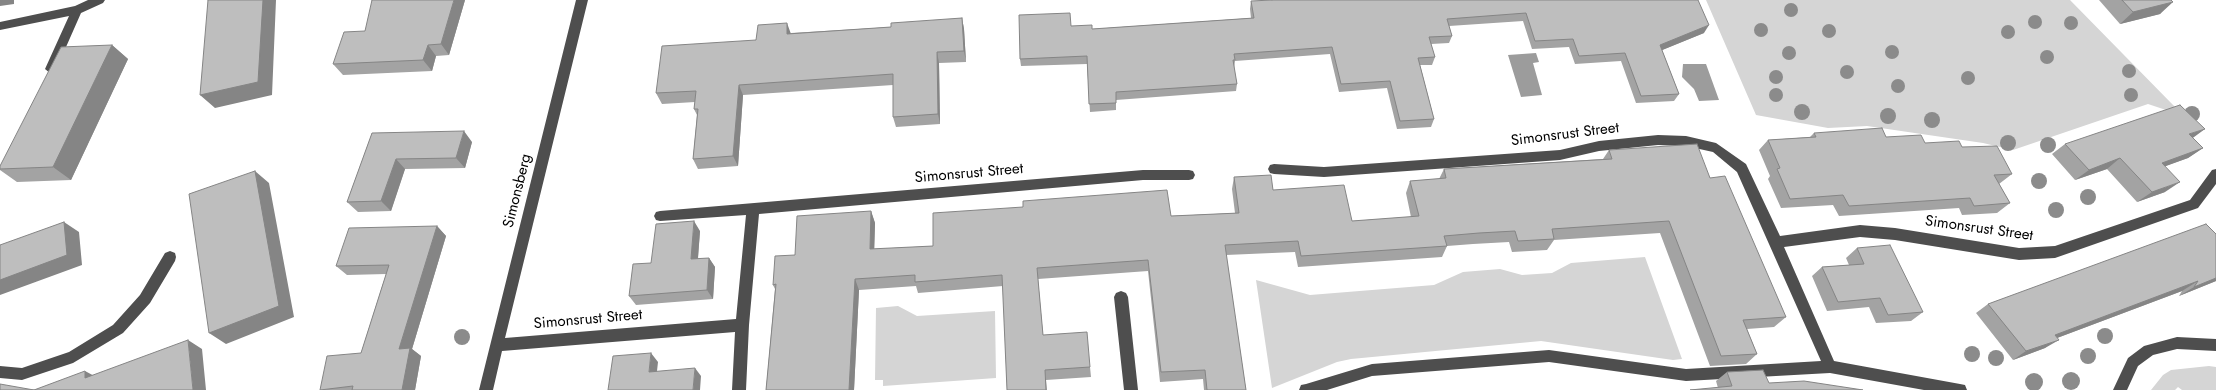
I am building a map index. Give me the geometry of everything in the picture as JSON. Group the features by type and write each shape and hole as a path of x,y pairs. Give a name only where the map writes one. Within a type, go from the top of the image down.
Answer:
{"street":[{"path":"0,26 77,10 99,0"},
{"name":"Simonsberg","path":"486,390 582,0"},
{"path":"45,82 77,10"},
{"name":"Simonsrust Street","path":"1274,169 1334,172 1560,155 1599,146 1658,140 1686,141 1716,148 1742,168 1830,367"},
{"name":"Simonsrust Street","path":"1776,242 1860,231 1895,234 2019,254 2055,252 2194,204 2216,174"},
{"name":"Simonsrust Street","path":"660,216 1143,175 1188,175"},
{"path":"740,390 742,325 753,209"},
{"path":"0,372 22,374 73,356 118,329 145,299 170,257"},
{"path":"1121,297 1131,390"},
{"name":"Simonsrust Street","path":"497,345 586,336 742,325"},
{"path":"2120,390 2133,362 2149,350 2177,343 2216,345"},
{"path":"1306,390 1372,370 1549,356 1686,375 1830,367 1960,390"}],"shaded area":[{"path":"1706,0 2070,0 2175,107 2175,113 2148,104 2013,150 1983,143 1867,126 1828,128 1756,115"},
{"path":"1536,53 1539,62 1533,63 1542,95 1521,97 1508,55"},
{"path":"1683,64 1706,64 1719,100 1699,101 1694,89 1682,77"},
{"path":"1645,257 1682,359 1673,360 1541,341 1351,359 1337,362 1272,388 1256,280 1310,295 1434,285 1463,272 1500,269 1522,275 1552,273 1571,263"},
{"path":"898,306 917,316 995,311 996,378 883,386 883,380 875,380 876,308"},
{"path":"2216,367 2216,390 2182,390 2178,387 2175,390 2151,390 2163,375 2171,370"}],"building":[{"path":"208,0 263,0 258,82 200,95"},
{"path":"372,0 454,0 441,44 428,45 423,60 333,64 344,32 365,31"},
{"path":"1698,0 1709,25 1660,45 1679,94 1641,96 1625,53 1579,56 1573,39 1535,41 1526,13 1447,19 1452,36 1429,37 1435,57 1418,58 1434,119 1400,121 1390,81 1341,84 1332,47 1234,54 1235,60 1233,60 1237,84 1116,92 1116,103 1089,104 1087,56 1020,59 1019,15 1070,13 1071,26 1092,25 1092,29 1254,18 1251,1"},
{"path":"2122,0 2171,0 2173,2 2133,12"},
{"path":"962,18 964,51 937,52 938,114 893,117 893,74 739,85 733,156 693,159 698,109 694,109 696,91 656,93 662,46 756,40 758,25 787,23 787,34 891,27 891,23"},
{"path":"112,45 53,167 0,169 61,47"},
{"path":"2180,105 2205,129 2189,134 2203,148 2162,163 2180,182 2152,192 2120,158 2089,170 2065,144"},
{"path":"1882,128 1886,137 1921,135 1925,143 1959,141 1962,147 1997,146 2012,174 1994,175 2010,203 1974,206 1970,198 1849,206 1843,195 1790,199 1777,169 1780,168 1768,140 1816,137 1814,133"},
{"path":"464,131 456,158 396,159 381,201 347,202 372,133"},
{"path":"1697,144 1710,178 1725,176 1786,317 1743,320 1757,354 1721,356 1669,221 1552,229 1554,239 1518,241 1515,231 1479,233 1444,236 1447,246 1301,256 1298,241 1225,245 1246,390 1207,390 1205,370 1161,372 1148,260 1037,268 1043,335 1087,332 1090,367 1045,370 1046,390 1007,390 1002,275 915,282 915,275 855,279 849,390 766,390 776,284 773,285 775,256 795,255 797,216 871,211 870,249 933,246 933,213 1023,207 1023,201 1167,190 1171,216 1239,213 1234,177 1271,175 1273,190 1344,185 1352,221 1419,216 1410,181 1446,178 1444,169 1612,159 1609,150"},
{"path":"255,171 279,306 209,333 189,194"},
{"path":"694,221 691,259 709,258 707,290 629,296 633,264 651,263 656,224"},
{"path":"64,222 67,255 0,280 0,245"},
{"path":"2206,224 2216,234 2216,278 2194,287 2198,281 2055,335 2059,340 2026,351 1988,304"},
{"path":"437,226 399,349 410,348 402,390 352,390 353,386 320,390 327,356 361,353 389,265 336,266 349,228"},
{"path":"1890,245 1923,312 1888,315 1880,298 1838,302 1822,267 1864,264 1857,248"},
{"path":"188,340 193,390 34,390 85,371 85,378"},
{"path":"651,353 649,372 695,368 693,390 608,390 613,356"},
{"path":"1763,370 1769,383 1804,381 1863,390 1690,390 1732,386 1727,372"},
{"path":"0,384 34,390 0,390"}]}
